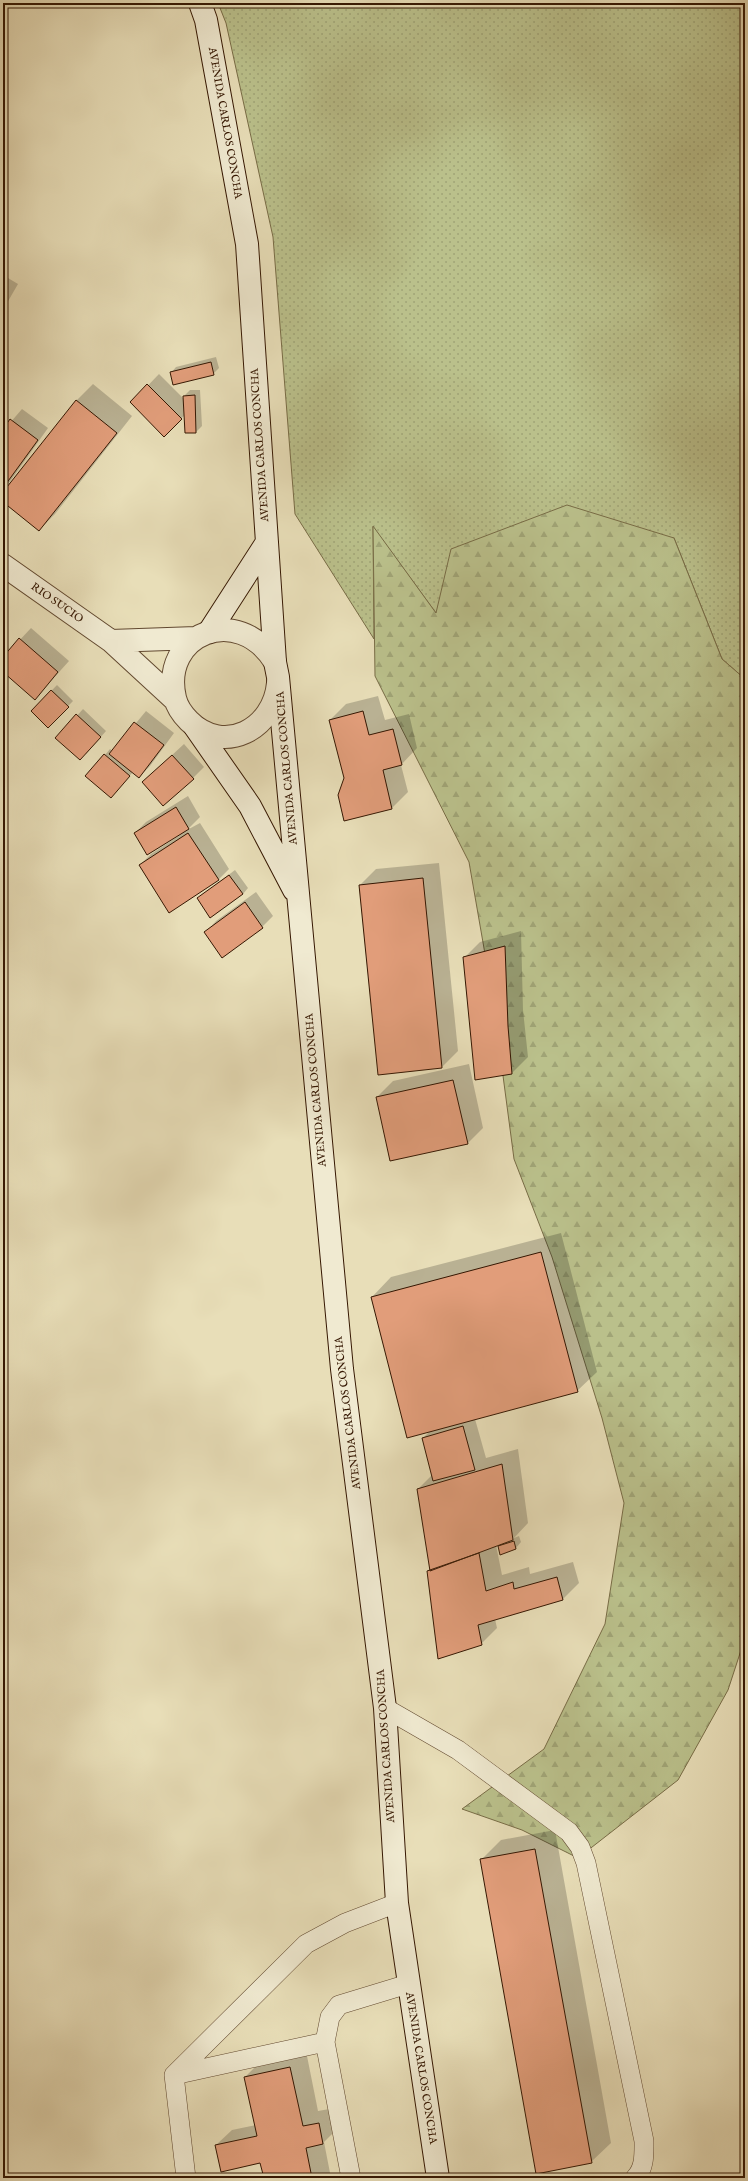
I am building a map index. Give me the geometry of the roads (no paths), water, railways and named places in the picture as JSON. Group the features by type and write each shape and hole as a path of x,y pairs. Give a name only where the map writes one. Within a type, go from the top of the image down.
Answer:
{"street":[{"name":"AVENIDA CARLOS CONCHA","path":"200,3 206,20 247,244 276,669 342,1369 385,1708 397,1903 438,2178"},
{"path":"267,542 203,635 186,648 178,659 173,673 172,686 175,700 181,713 196,727 250,806 299,901"},
{"name":"RIO SUCIO","path":"3,565 111,641 175,700"},
{"path":"111,641 203,635 224,629 240,631 254,638 266,648 276,669 277,697 268,715 253,729 234,736 214,736 196,727"}],"lane":[{"path":"385,1708 458,1750 569,1832 580,1847 588,1871 644,2141 644,2158 639,2174 635,2178"},
{"path":"174,2075 306,1944 345,1923 397,1903"},
{"path":"350,2178 325,2042 330,2017 339,2005 408,1984"},
{"path":"174,2075 325,2042"},
{"path":"174,2075 186,2178"}]}
